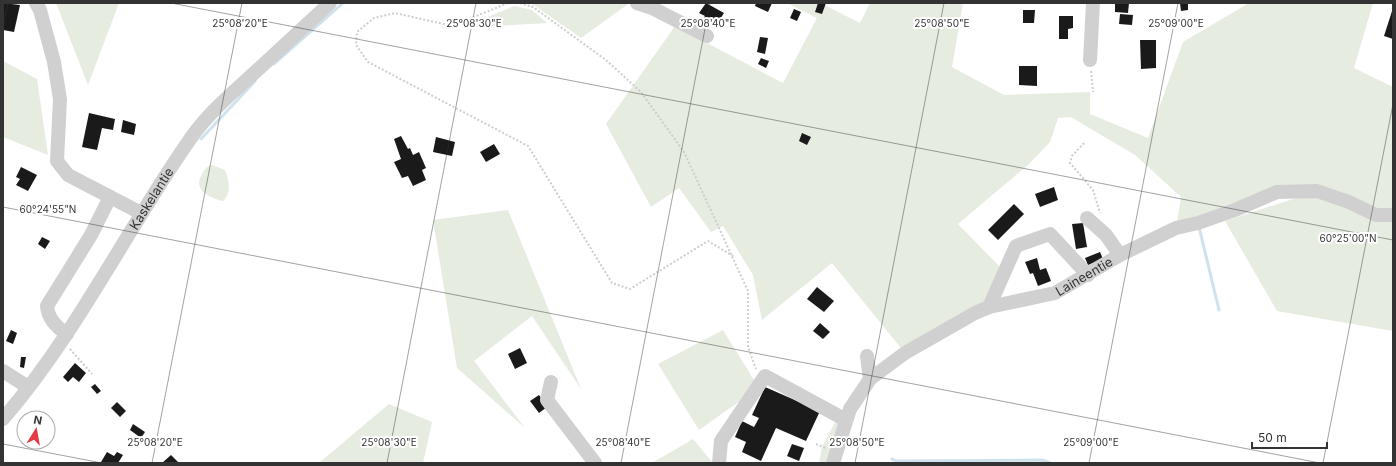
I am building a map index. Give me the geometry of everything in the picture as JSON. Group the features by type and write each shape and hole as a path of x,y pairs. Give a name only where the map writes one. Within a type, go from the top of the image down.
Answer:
{"street":[{"path":"36,3 40,10 54,62 60,99 57,161 68,175 141,213"},
{"name":"Kaskelantie","path":"3,419 65,337 141,213 194,134 220,104 330,3"},
{"path":"637,3 652,8 707,36"},
{"path":"1090,60 1093,3"},
{"name":"Laineentie","path":"833,463 850,409 870,379 905,353 975,313 990,307 1055,293 1120,255 1176,228 1198,223 1235,210 1277,192 1317,191 1349,202 1376,215 1393,215"},
{"path":"65,337 48,315 47,306 91,235 110,197"},
{"path":"1087,218 1106,235 1120,255"},
{"path":"990,307 1016,246 1050,234 1088,274"},
{"path":"867,356 870,379"},
{"path":"3,371 28,387"},
{"path":"719,463 721,441 765,376 846,420"},
{"path":"551,382 547,400 595,463"}],"path":[{"path":"508,3 452,26 395,13 374,18 357,32 356,45 368,62 528,146 612,282 630,289 708,241 733,256"},
{"path":"520,3 533,7 606,60 641,92 684,152 748,291 748,347 756,371 765,376"},
{"path":"1090,60 1093,92"},
{"path":"1084,143 1072,156 1070,163 1093,190 1106,235"},
{"path":"65,337 92,374"}],"shaded area":[{"path":"56,3 119,3 88,85"},
{"path":"531,3 625,3 628,4 581,38"},
{"path":"787,3 820,3 860,23 870,3 963,3 952,67 1004,95 1090,92 1090,114 1148,138 1183,42 1249,3 1373,3 1354,68 1393,87 1393,331 1277,311 1225,221 1315,192 1277,192 1176,228 1181,197 1135,155 1071,117 1058,118 1050,142 1029,164 958,224 1001,268 989,307 905,353 832,263 762,320 753,275 723,226 711,232 679,188 651,207 606,124 675,26 783,83 817,18"},
{"path":"514,6 532,10 547,23 461,28"},
{"path":"3,61 37,79 48,155 3,137"},
{"path":"212,165 225,170 229,190 223,201 208,195 199,185 199,180 202,174 207,167"},
{"path":"508,210 581,389 532,316 474,361 525,428 457,368 433,220"},
{"path":"723,330 754,380 751,393 699,430 658,364"},
{"path":"389,404 432,422 423,463 319,463"},
{"path":"838,417 846,420 833,463 819,463 822,447"},
{"path":"693,439 713,463 652,463"}],"building":[{"path":"3,3 20,5 14,32 3,30"},
{"path":"706,3 724,13 717,24 712,21 710,23 703,19 705,16 699,13"},
{"path":"756,3 772,3 768,12 755,6"},
{"path":"818,3 826,3 822,14 815,12"},
{"path":"1115,3 1129,3 1128,13 1115,12"},
{"path":"1180,3 1188,3 1188,10 1181,11"},
{"path":"1393,8 1393,39 1384,36"},
{"path":"794,9 801,12 797,21 790,18"},
{"path":"1023,10 1035,10 1034,23 1023,23"},
{"path":"1120,14 1133,15 1132,25 1119,24"},
{"path":"1059,16 1073,16 1073,28 1068,29 1068,39 1059,39"},
{"path":"760,37 768,38 765,54 757,52"},
{"path":"1140,40 1156,40 1156,68 1141,69"},
{"path":"761,58 769,61 766,68 758,64"},
{"path":"1019,66 1037,66 1037,86 1019,85"},
{"path":"89,113 115,119 113,130 102,128 97,150 82,147"},
{"path":"123,120 136,124 134,135 121,132"},
{"path":"802,133 811,137 807,145 799,141"},
{"path":"401,136 408,149 410,148 413,155 419,152 426,168 422,170 426,180 413,186 408,176 402,178 394,162 401,159 394,139"},
{"path":"436,137 455,142 452,156 433,152"},
{"path":"494,144 500,154 486,162 480,152"},
{"path":"21,167 37,175 28,191 16,185 20,179 16,177"},
{"path":"1054,187 1058,200 1040,207 1035,194"},
{"path":"1014,204 1024,214 998,240 988,230"},
{"path":"1083,223 1087,247 1076,249 1072,224"},
{"path":"42,237 50,241 45,249 38,244"},
{"path":"1100,252 1103,259 1088,265 1085,258"},
{"path":"1037,258 1040,270 1046,268 1051,281 1038,286 1033,273 1030,274 1025,262"},
{"path":"817,287 834,301 824,312 807,299"},
{"path":"820,323 830,332 823,339 813,331"},
{"path":"11,330 17,333 13,344 6,341"},
{"path":"520,348 527,363 515,369 508,354"},
{"path":"21,357 26,357 24,368 20,367"},
{"path":"75,363 86,373 79,382 73,377 68,382 63,377"},
{"path":"95,384 101,391 97,394 91,387"},
{"path":"765,387 820,411 806,441 776,428 761,461 742,452 746,442 735,437 742,421 754,427 759,418 752,415"},
{"path":"539,395 547,407 539,413 530,401"},
{"path":"117,402 126,411 120,417 111,408"},
{"path":"133,424 145,432 141,438 130,430"},
{"path":"792,444 804,448 799,461 787,456"},
{"path":"107,452 114,456 117,452 123,455 118,463 103,463 101,462"},
{"path":"171,455 179,463 162,463"}],"waterway":[{"path":"274,64 343,3"},
{"path":"201,139 255,81"},
{"path":"1199,227 1219,310"},
{"path":"892,459 896,461 1042,460 1050,463"}]}
